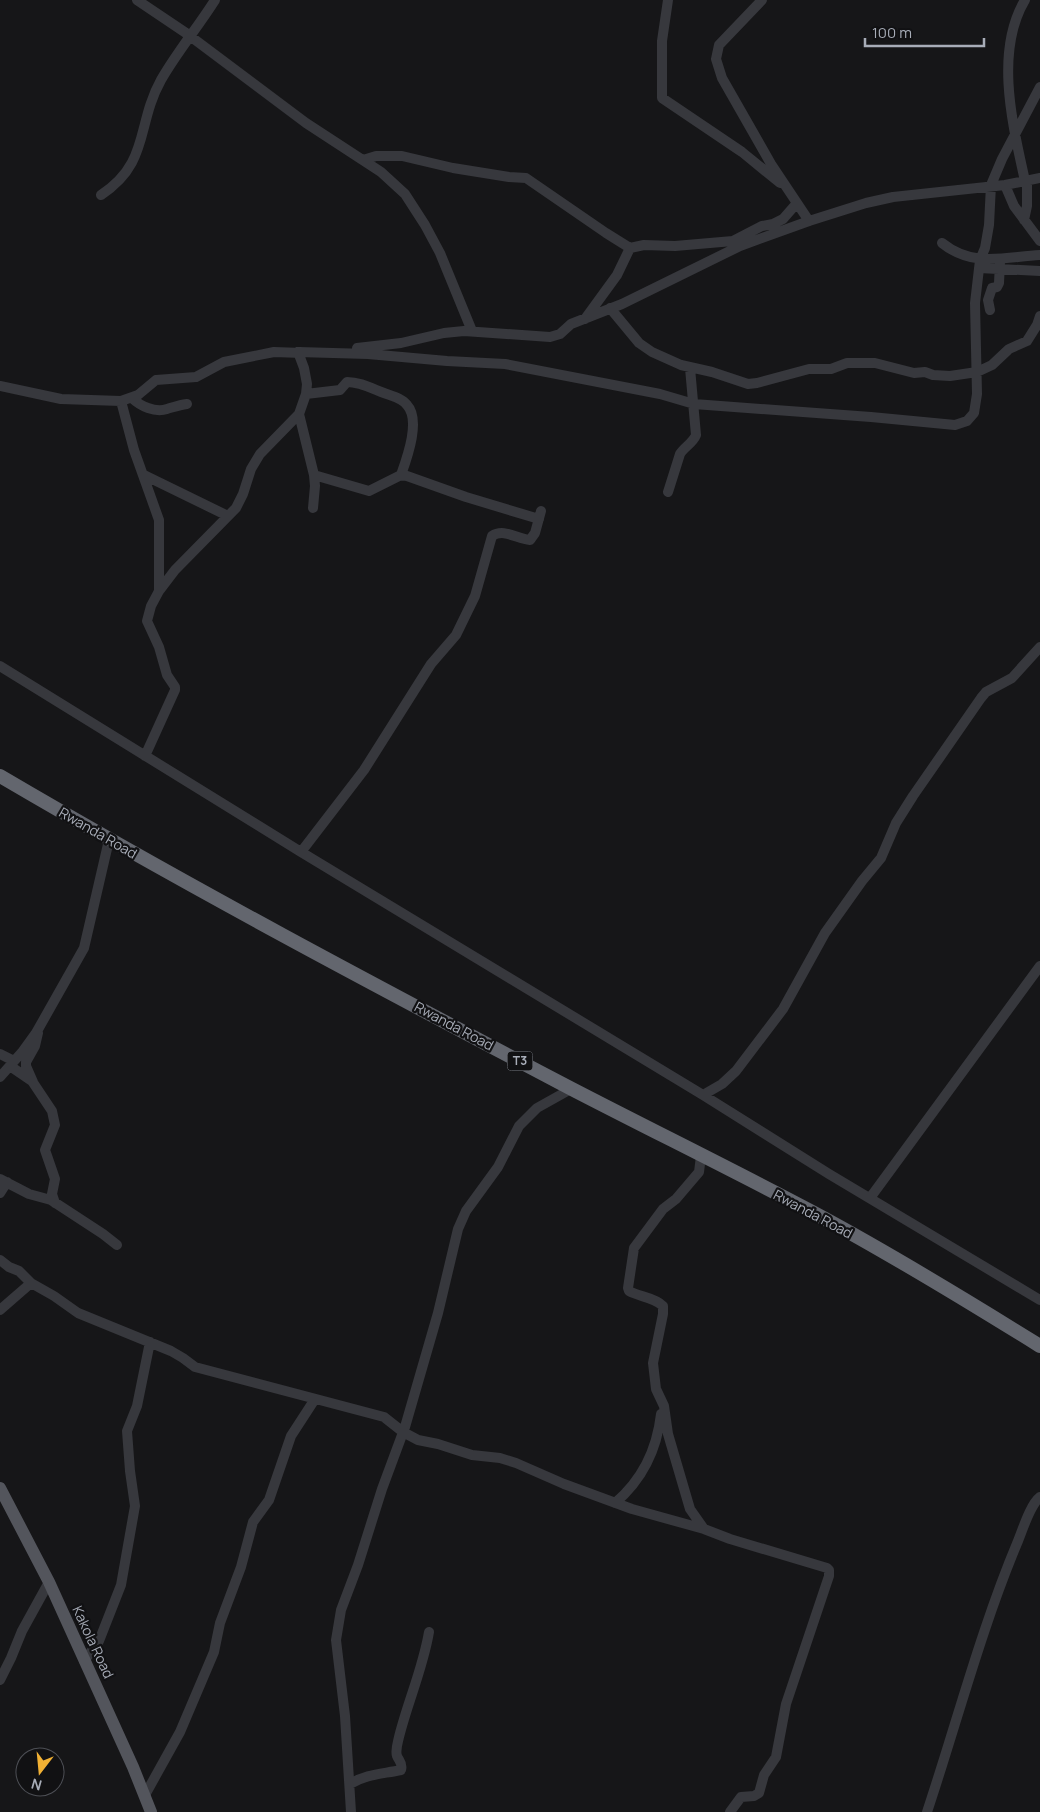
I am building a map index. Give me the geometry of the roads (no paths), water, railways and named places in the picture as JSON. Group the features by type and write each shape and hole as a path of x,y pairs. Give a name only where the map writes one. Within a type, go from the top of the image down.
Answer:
{"highway":[{"name":"Rwanda Road","path":"0,776 109,840 571,1088 824,1218 932,1280 1040,1346"}],"main road":[{"name":"Kakola Road","path":"0,1488 49,1582 151,1812"}],"street":[{"path":"137,0 190,36 306,123 381,172 406,194 425,225 450,275 460,305 472,331"},
{"path":"100,195 113,187 131,165 137,154 155,91 169,66 214,0"},
{"path":"668,0 662,41 662,98 742,152 788,190"},
{"path":"762,0 719,45 716,54 716,65 731,96 809,221"},
{"path":"1024,0 1015,20 1009,58 1014,135 1026,181 1027,206 1024,220"},
{"path":"126,400 156,380 196,377 233,359 274,352 368,354 505,364 660,394 694,404 872,417 955,426 967,421 974,412 977,394 974,328 975,303 980,264 985,248 991,185 1014,135 1040,89"},
{"path":"363,160 376,156 402,156 453,168 526,178 630,248 644,245 675,246 733,241 762,226 773,224 783,219 797,203"},
{"path":"301,352 366,347 416,340 444,333 472,331 545,338 560,334 571,324 622,304 740,246 809,221 893,196 1005,185 1040,178"},
{"path":"1005,185 1010,199 1040,241"},
{"path":"942,243 951,250 980,264 1000,264 1040,271"},
{"path":"584,320 617,275 630,248"},
{"path":"1000,264 1040,255"},
{"path":"990,310 989,294 992,288 997,287 999,283 1000,264"},
{"path":"610,308 639,343 652,352 690,368 712,372 742,383 752,384 809,369 831,369 847,363 875,363 914,373 925,372 933,375 950,376 977,372 992,365 1009,349 1027,341 1040,316"},
{"path":"145,756 175,690 167,675 159,647 147,621 151,606 159,590 175,570 239,503 260,454 299,414 306,394 307,377 301,352"},
{"path":"668,492 682,449 695,438 696,428 690,368"},
{"path":"306,394 340,390 347,382 358,382 398,398 407,404 412,417 413,434 401,475"},
{"path":"0,386 61,399 126,400 156,410 166,410 175,405 187,404"},
{"path":"126,400 134,450 159,520 159,590"},
{"path":"299,414 316,486 313,508"},
{"path":"144,475 228,516"},
{"path":"301,852 364,770 431,664 456,635 475,596 492,536 503,533 530,540 533,537 540,515 466,496 413,477 401,475 369,491 314,475"},
{"path":"703,1095 722,1084 736,1071 784,1009 825,933 881,858 896,822 981,698 986,692 1012,678 1040,647"},
{"path":"0,666 301,852 1040,1300"},
{"path":"0,1077 38,1029 84,948 109,840"},
{"path":"870,1198 1040,966"},
{"path":"38,1029 35,1046 26,1062 26,1066 35,1085 52,1111 54,1120 52,1137 45,1150 55,1179 52,1194 55,1203"},
{"path":"0,1054 35,1085"},
{"path":"351,1812 345,1716 337,1656 338,1621 403,1432 438,1314 458,1229 466,1211 498,1167 524,1120 537,1108 571,1088"},
{"path":"701,1156 699,1172 676,1199 662,1209 633,1252 628,1290 634,1294 658,1301 663,1308 653,1363 656,1389 662,1403 668,1434 690,1509 704,1529"},
{"path":"0,1193 4,1181 29,1194 45,1198 103,1234 117,1246"},
{"path":"0,1260 9,1267 19,1271 31,1283 54,1296 78,1314 150,1342 178,1355 198,1368 384,1417 403,1432 424,1442 438,1444 472,1455 500,1458 516,1463 615,1503 827,1568 830,1572 786,1704 776,1757 764,1776 759,1793 754,1796 742,1797 730,1812"},
{"path":"0,1310 31,1283"},
{"path":"84,1661 99,1641 121,1585 136,1506 129,1463 127,1431 137,1406 150,1342"},
{"path":"145,1795 180,1732 214,1652 220,1623 238,1574 253,1522 269,1500 291,1436 315,1399"},
{"path":"615,1503 636,1481 649,1460 659,1433 662,1403"},
{"path":"927,1812 948,1749 969,1675 998,1590 1022,1529 1034,1504 1040,1497"},
{"path":"0,1680 22,1631 49,1582"},
{"path":"350,1784 360,1778 402,1768 396,1753 405,1716 420,1671 429,1632"}]}
